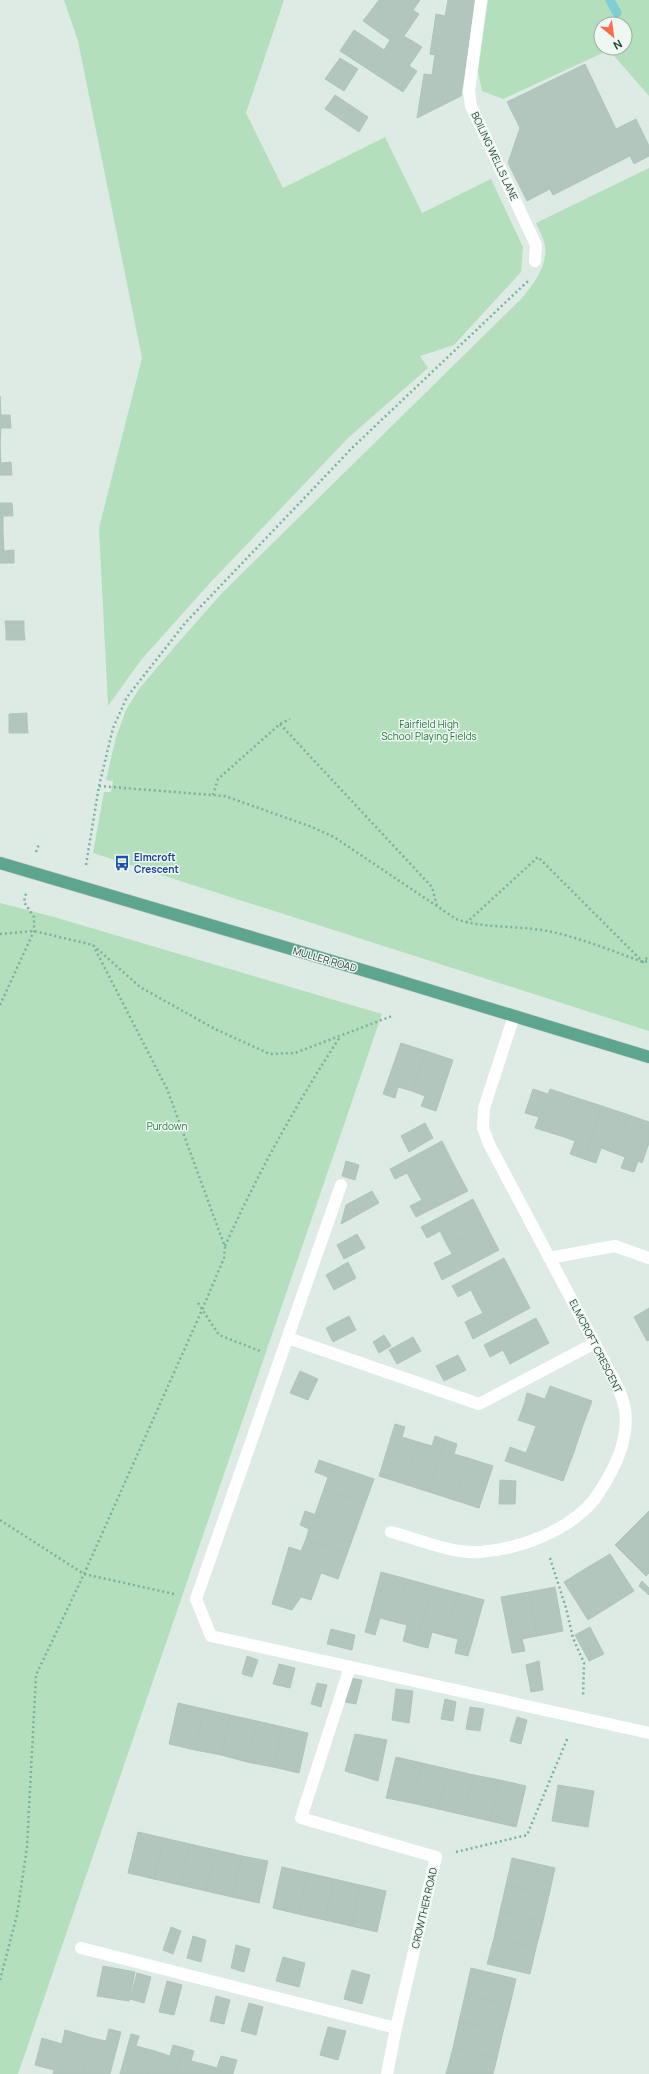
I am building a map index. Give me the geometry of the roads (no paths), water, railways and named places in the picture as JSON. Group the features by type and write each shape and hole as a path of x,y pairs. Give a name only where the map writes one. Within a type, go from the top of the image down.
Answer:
{"main road":[{"name":"MULLER ROAD","path":"0,863 649,1057"}],"street":[{"name":"BOILING WELLS LANE","path":"481,0 469,91 471,106 536,245 535,261"},
{"name":"ELMCROFT CRESCENT","path":"391,1532 456,1550 479,1552 500,1549 542,1536 572,1519 594,1500 620,1454 624,1433 625,1410 619,1389 489,1144 483,1128 484,1108 514,1016"},
{"path":"341,1185 196,1599 211,1636 649,1733"},
{"path":"549,1258 615,1246 649,1258"},
{"path":"288,1338 479,1404 595,1343"},
{"name":"CROWTHER ROAD","path":"350,1667 301,1818 436,1857 396,2028 387,2074"},
{"path":"81,1948 396,2028"}],"waterway":[{"path":"610,0 617,13"}],"place":[{"name":"Elmcroft Crescent","path":"122,863"}],"park label":[{"name":"Fairfield High School Playing Fields","path":"429,730"},
{"name":"Purdown","path":"167,1126"}]}
